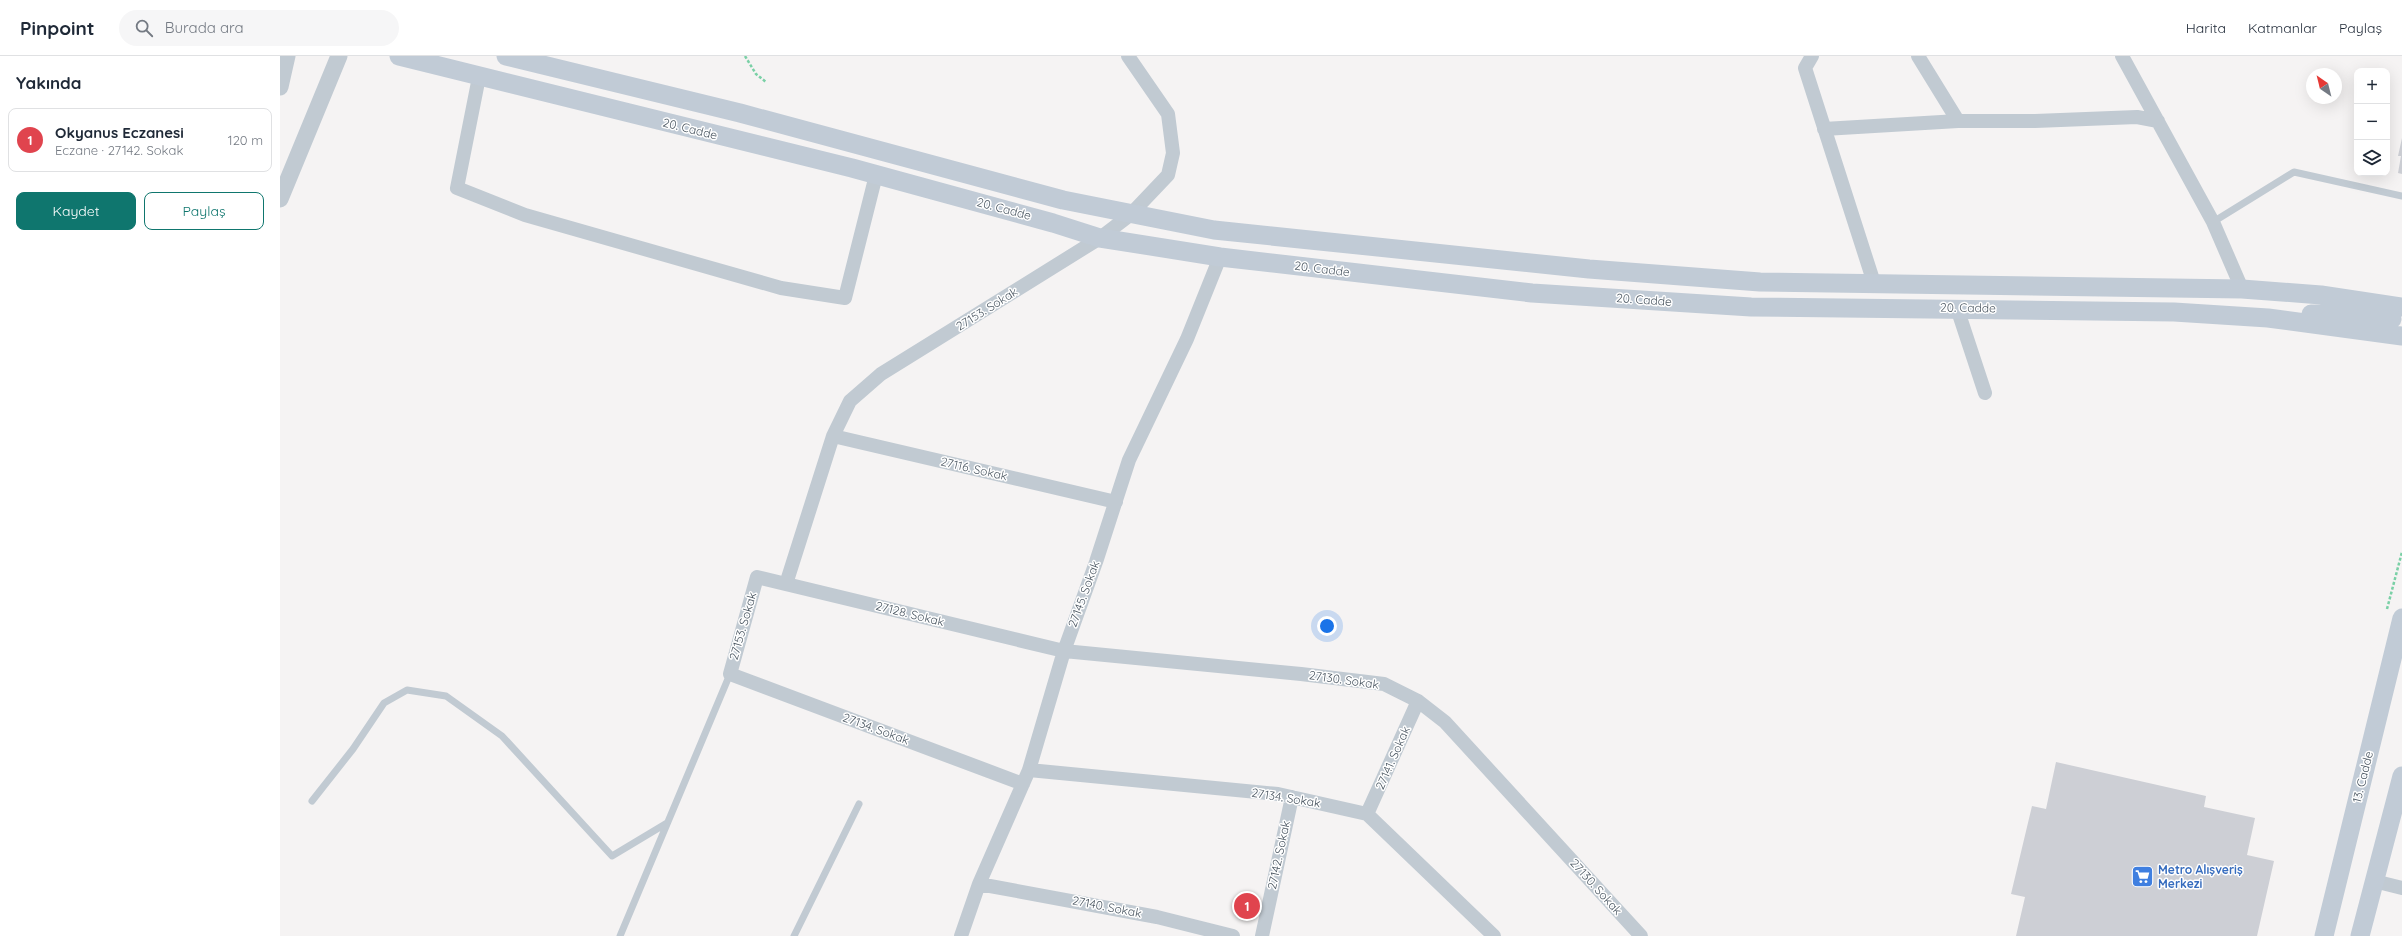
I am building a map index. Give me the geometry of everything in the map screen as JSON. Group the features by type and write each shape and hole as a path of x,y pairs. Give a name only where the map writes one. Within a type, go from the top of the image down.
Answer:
{"main road":[{"name":"20. Cadde","path":"399,56 876,174 1053,223 1100,238 1220,257 1532,293 1751,307 1957,308 2174,312 2268,318"},
{"path":"506,56 548,61 1063,200 1130,215 1214,230 1589,269 1760,282 2242,289 2321,296 2396,305"},
{"path":"2268,318 2336,314 2402,320"},
{"path":"2268,318 2393,334 2402,342"},
{"name":"13. Cadde","path":"2324,936 2402,618"},
{"path":"2360,936 2402,776"}],"street":[{"path":"280,87 287,56"},
{"path":"280,199 339,56"},
{"name":"27153. Sokak","path":"786,584 833,436 850,401 881,374 1100,238 1130,215 1168,175 1173,153 1168,114 1128,56"},
{"path":"1918,56 1958,121"},
{"path":"2122,56 2213,222 2242,289"},
{"path":"1806,60 1824,129 1874,283"},
{"path":"479,77 457,188 525,214 781,288 845,298 876,174"},
{"path":"1824,129 1958,121 2035,121 2136,117 2158,121"},
{"name":"27145. Sokak","path":"960,936 979,884 1029,770 1064,651 1116,502 1129,460 1187,338 1220,257"},
{"path":"1957,308 1985,393"},
{"name":"27116. Sokak","path":"833,436 1116,502"},
{"name":"27153. Sokak","path":"730,674 757,577"},
{"name":"27128. Sokak","path":"757,577 1064,651"},
{"name":"27130. Sokak","path":"1064,651 1302,674 1384,684 1418,702 1445,722 1641,936"},
{"name":"27134. Sokak","path":"730,674 1023,784"},
{"name":"27141. Sokak","path":"1367,814 1418,702"},
{"name":"27134. Sokak","path":"1029,770 1292,797 1367,814"},
{"name":"27142. Sokak","path":"1262,936 1292,797"},
{"path":"1367,814 1489,935"},
{"path":"2374,881 2402,888"},
{"name":"27140. Sokak","path":"979,884 1157,917 1233,936"}],"lane":[{"path":"2213,222 2294,172 2402,196"},
{"path":"620,936 730,674"},
{"path":"312,801 353,748 384,703 407,690 446,696 502,736 612,856 667,823"},
{"path":"794,936 859,804"}],"path":[{"path":"745,56 756,74 766,82"}],"building":[{"path":"2402,138 2402,174 2398,173 2401,156 2398,156"},
{"name":"Metro Alışveriş Merkezi","path":"2056,762 2206,796 2204,807 2255,818 2247,855 2274,861 2257,936 2016,936 2025,897 2011,894 2032,806 2046,809"}],"place":[{"name":"Metro Alışveriş Merkezi","path":"2143,877"},
{"name":"Okyanus Eczanesi","path":"1247,906"}]}
